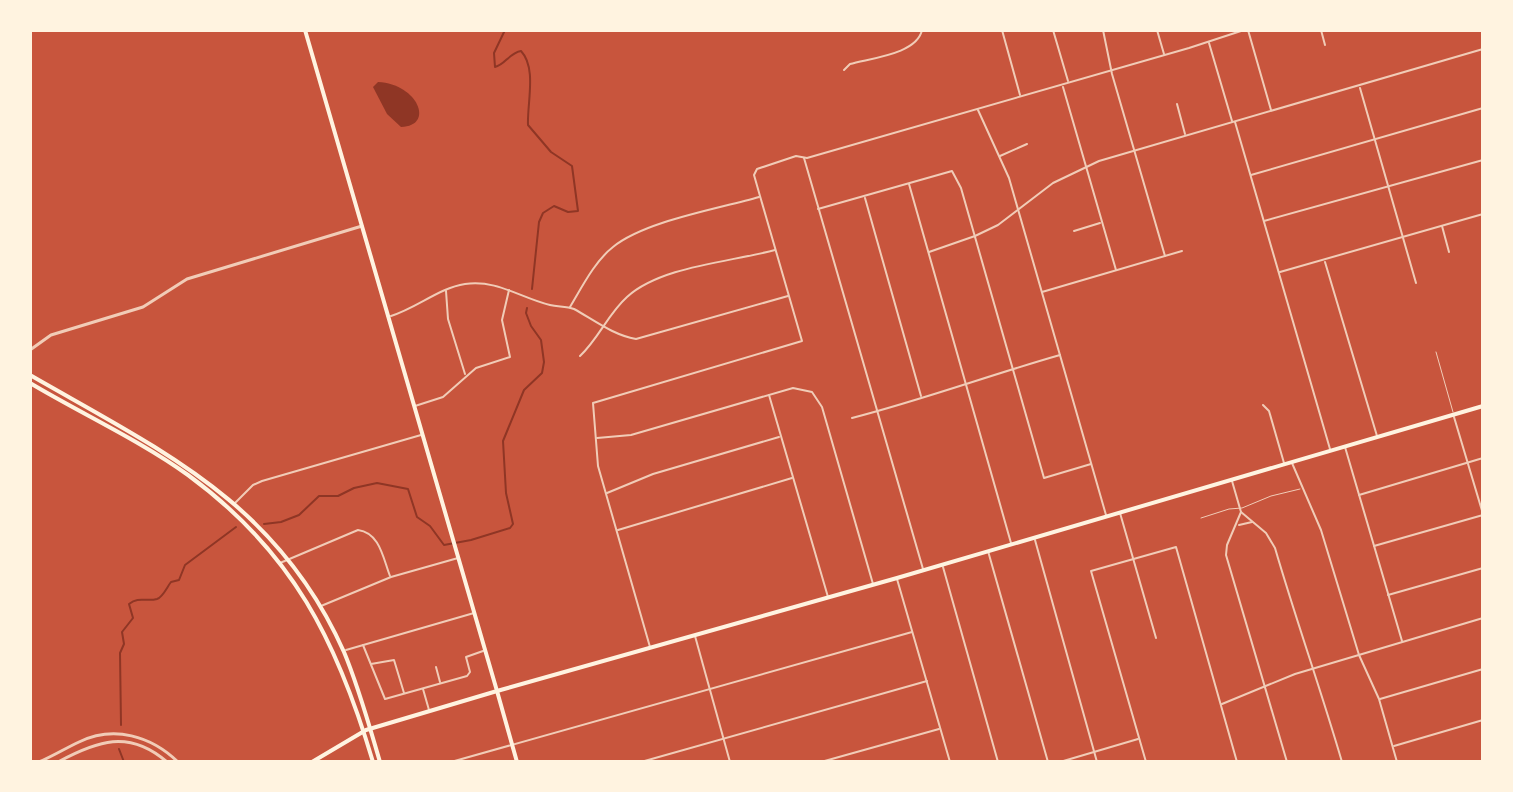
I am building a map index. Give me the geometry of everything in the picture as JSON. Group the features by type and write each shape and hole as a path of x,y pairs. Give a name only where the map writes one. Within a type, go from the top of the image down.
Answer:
{"main road":[{"path":"305,30 517,762"},
{"path":"30,375 162,450 234,503 287,559 320,607 343,651 380,762"},
{"path":"30,383 187,474 236,515 280,563 312,609 332,646 348,684 373,762"},
{"path":"312,762 370,728 943,565 1483,406"}],"street":[{"path":"844,70 850,64 908,48 919,39 922,30"},
{"path":"1002,30 1021,96"},
{"path":"1053,30 1068,83"},
{"path":"1103,30 1165,256"},
{"path":"1157,30 1164,55"},
{"path":"651,648 596,456 593,403 802,341 754,175 757,169 978,109 1246,30 1271,111"},
{"path":"1321,30 1325,45"},
{"path":"1209,42 1251,175 1330,450"},
{"path":"929,252 975,236 1018,210 1053,183 1085,166 1483,49"},
{"path":"1062,84 1116,270"},
{"path":"1359,86 1416,283"},
{"path":"1177,104 1186,135"},
{"path":"1251,175 1483,108"},
{"path":"978,109 1000,156 1018,210 1106,517"},
{"path":"1000,156 1027,144"},
{"path":"804,158 924,570"},
{"path":"1263,221 1483,160"},
{"path":"818,209 952,171 961,188 1044,478 1091,464"},
{"path":"909,183 1011,544"},
{"path":"570,307 604,255 626,237 651,226 760,196"},
{"path":"864,196 922,397"},
{"path":"1278,273 1483,214"},
{"path":"1074,231 1101,223"},
{"path":"30,350 51,335 137,310 187,279 362,226"},
{"path":"1442,226 1449,252"},
{"path":"580,356 628,296 659,279 695,267 776,250"},
{"path":"1042,292 1182,251"},
{"path":"1324,260 1377,437"},
{"path":"388,317 413,309 447,289 480,283 550,305 570,307 625,337 636,339 789,295"},
{"path":"447,289 448,319 466,375"},
{"path":"414,406 443,397 466,375 483,365 510,357 502,327 503,308 509,290"},
{"path":"852,418 1060,355"},
{"path":"597,438 631,435 793,388 812,392 822,407 873,585"},
{"path":"768,395 828,598"},
{"path":"1263,405 1269,411 1284,464"},
{"path":"1374,546 1483,515 1454,415"},
{"path":"234,503 253,485 262,481 423,435"},
{"path":"606,494 653,474 780,437"},
{"path":"1345,446 1402,642"},
{"path":"1359,495 1483,458"},
{"path":"1291,462 1321,530 1359,655 1379,699 1397,762"},
{"path":"616,530 792,478"},
{"path":"1231,480 1240,510 1226,555 1287,762"},
{"path":"1240,510 1266,533 1275,548 1342,762"},
{"path":"1120,512 1156,638"},
{"path":"1237,527 1253,521"},
{"path":"280,563 358,530 369,532 376,539 391,577"},
{"path":"1034,537 1097,762"},
{"path":"1146,762 1091,571 1176,547 1237,762"},
{"path":"988,551 1048,762"},
{"path":"320,607 391,577 459,558"},
{"path":"943,565 998,762"},
{"path":"1388,595 1483,568"},
{"path":"897,578 950,762"},
{"path":"343,651 475,613"},
{"path":"1221,704 1313,668 1483,618"},
{"path":"451,762 912,632"},
{"path":"695,635 730,762"},
{"path":"363,645 383,698 387,699 469,675 466,657 486,650"},
{"path":"371,665 394,660 404,694"},
{"path":"436,667 441,683"},
{"path":"1379,699 1483,669"},
{"path":"641,762 927,681"},
{"path":"423,689 429,711"},
{"path":"1393,747 1483,720"},
{"path":"821,762 940,729"},
{"path":"43,761 101,735 124,734 149,740 178,762"},
{"path":"1060,762 1139,738"},
{"path":"58,762 106,742 131,743 167,762 173,757"},
{"path":"73,745 77,752"}],"lane":[{"path":"1436,352 1454,415"},
{"path":"1201,518 1240,510 1271,496 1303,488"}],"shaded area":[{"path":"378,82 392,84 412,97 419,113 417,120 401,127 387,114 373,87"}],"waterway":[{"path":"505,30 494,53 495,67 517,52 521,51 526,58 530,76 528,125 551,152 572,166 578,211 568,212 554,206 543,213 539,222 532,289"},
{"path":"264,524 299,515 319,496 338,496 354,488 377,483 408,489 417,517 430,526 444,545 510,528 513,524 506,493 503,441 524,390 542,373 544,362 541,340 531,326 527,308"},
{"path":"121,725 120,653 124,644 122,632 133,618 129,604 136,600 159,598 171,582 179,580 185,565 236,527"},
{"path":"119,749 124,762"}]}
